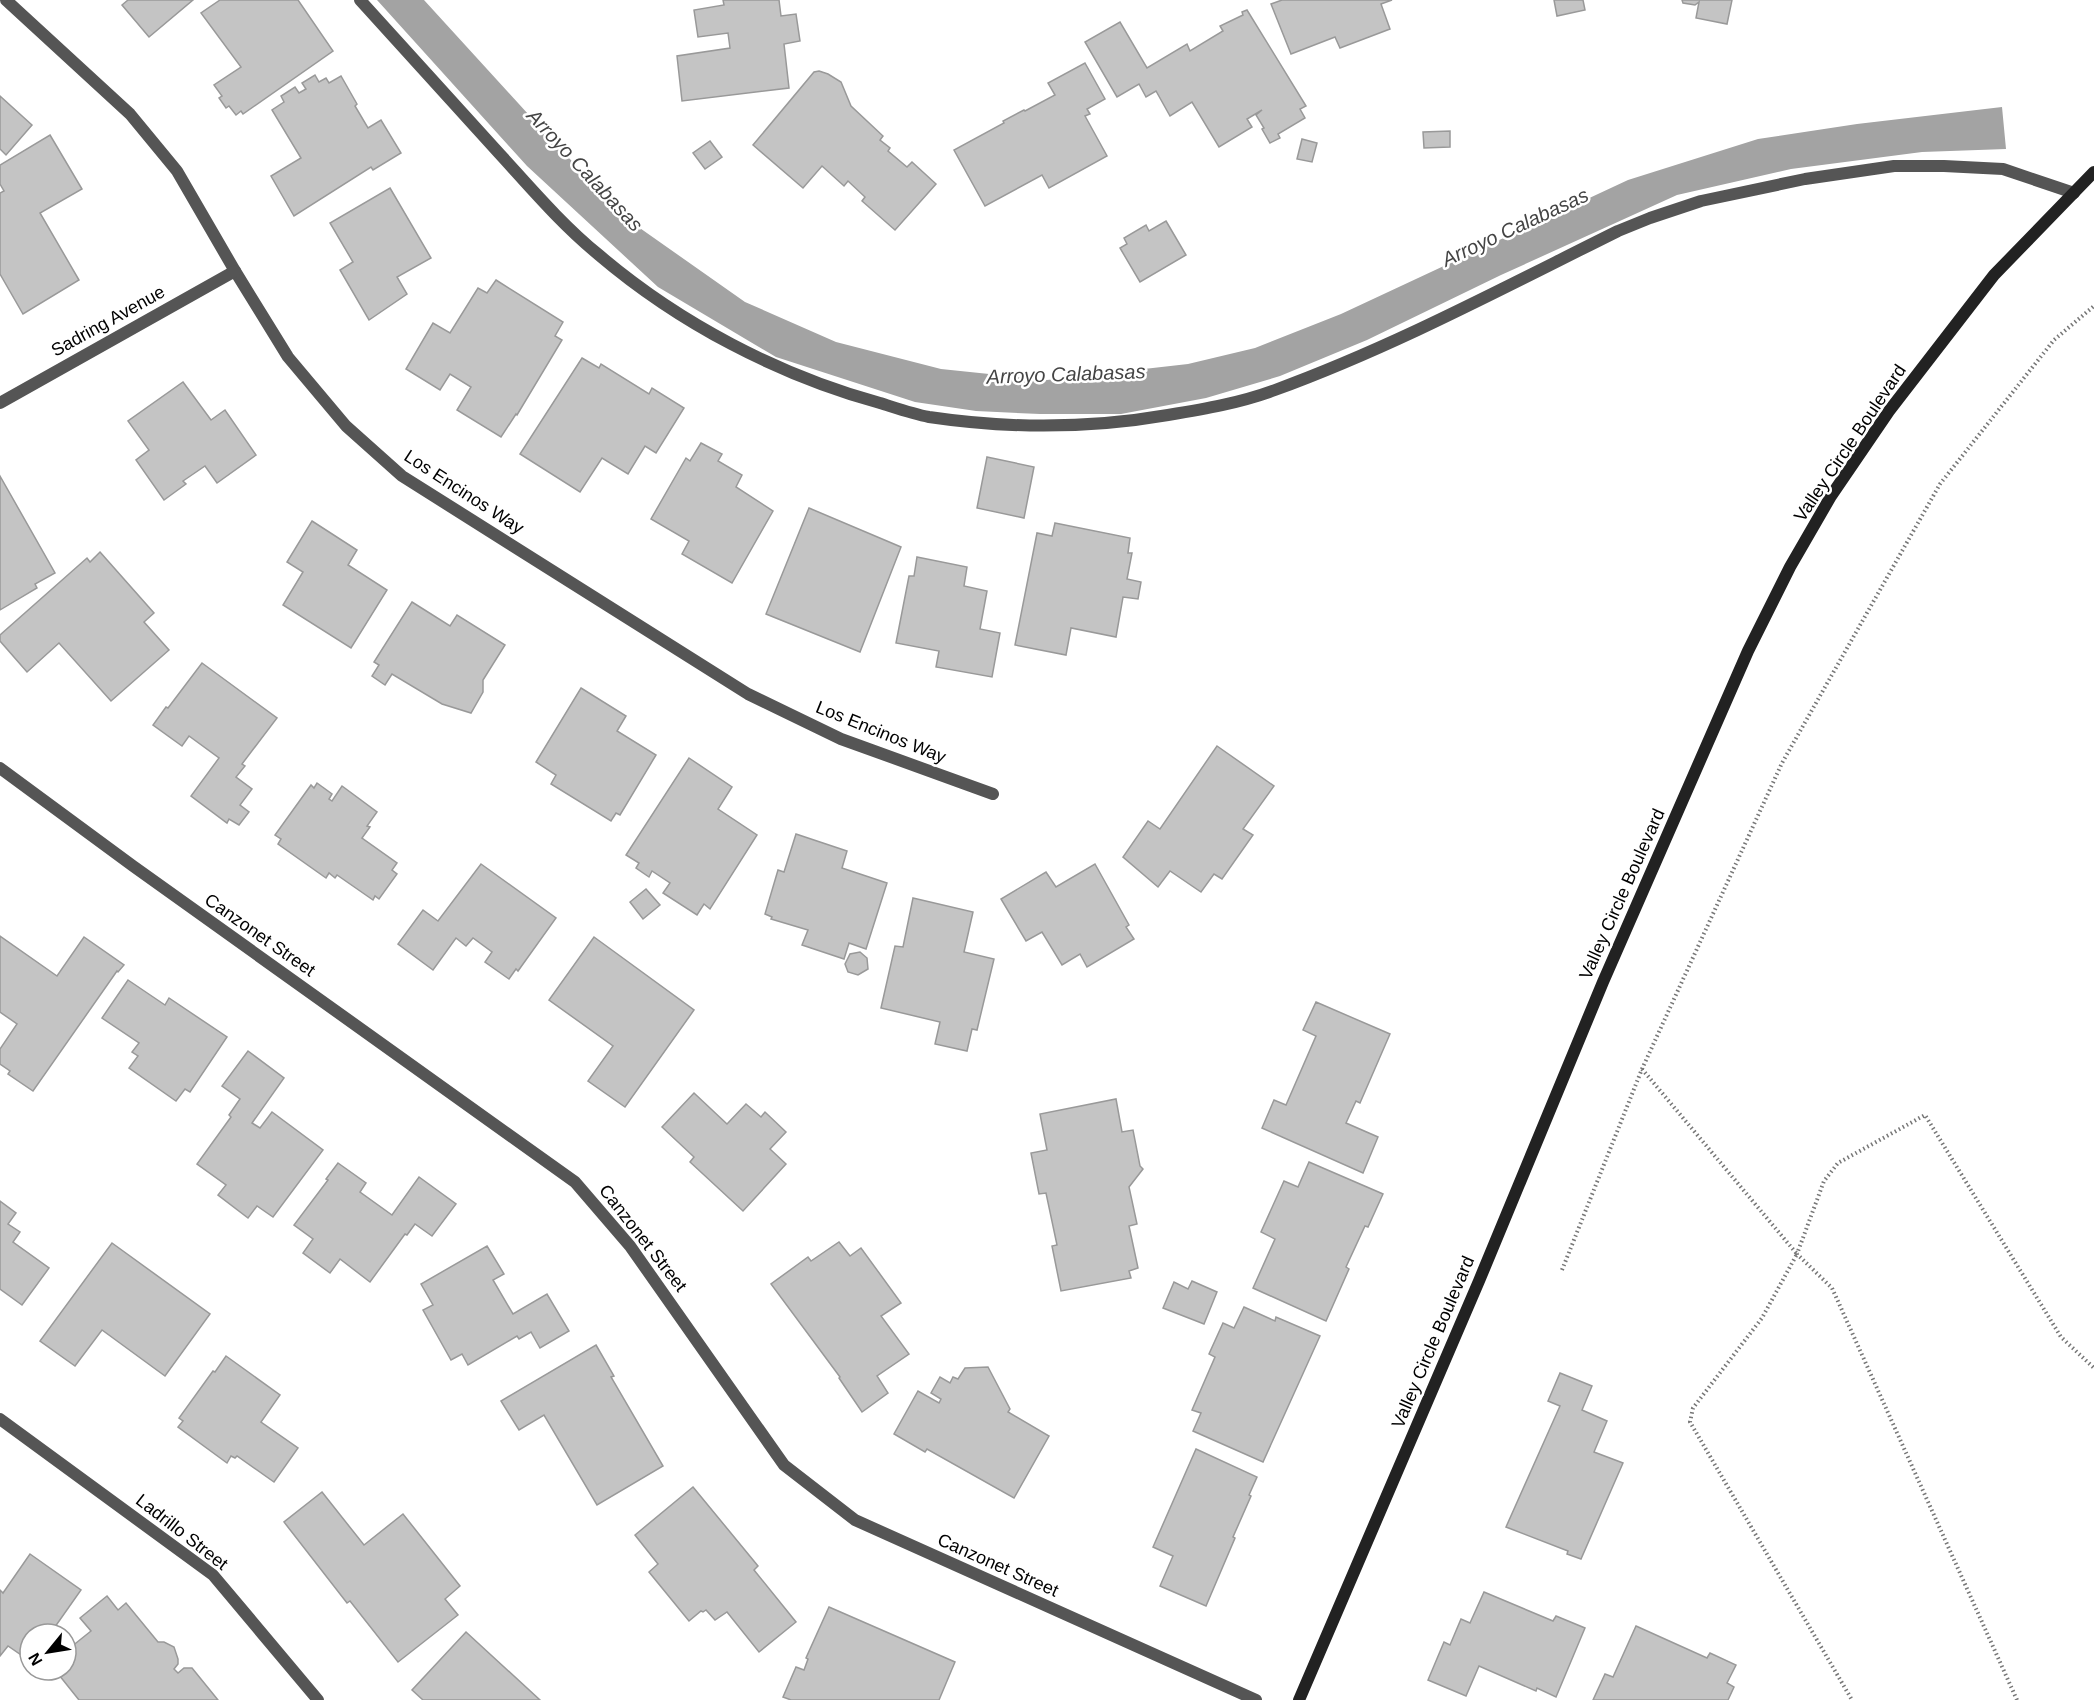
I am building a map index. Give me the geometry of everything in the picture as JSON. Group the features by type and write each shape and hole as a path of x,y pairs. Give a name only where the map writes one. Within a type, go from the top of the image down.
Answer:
{"main road":[{"name":"Valley Circle Boulevard","path":"1299,1700 1479,1281 1603,982 1748,651 1790,567 1831,496 1889,411 1994,275 2094,172"}],"street":[{"name":"Los Encinos Way","path":"6,0 130,114 177,171 288,357 346,426 402,476 748,694 841,739 993,794"},
{"path":"360,0 555,215 598,255 653,298 716,335 801,377 856,397 925,416 1001,425 1061,427 1138,420 1211,408 1272,391 1380,348 1618,231 1701,201 1805,179 1894,166 2003,169 2074,193"},
{"name":"Sadring Avenue","path":"0,403 235,271"},
{"name":"Canzonet Street","path":"0,768 133,866 575,1182 630,1246 784,1465 855,1520 1256,1700"},
{"name":"Ladrillo Street","path":"0,1419 213,1575 318,1700"}],"path":[{"path":"1562,1270 1642,1069 1782,763 1940,484 2054,340 2094,306"},
{"path":"1642,1069 1797,1254 1832,1288 2017,1700"},
{"path":"1852,1700 1690,1422 1693,1408 1762,1318 1797,1254 1824,1181 1838,1163 1925,1115 2061,1337 2094,1368"}],"shaded area":[{"path":"377,0 424,0 627,219 745,302 836,342 941,369 1047,380 1188,364 1255,348 1341,314 1628,180 1758,139 1857,124 2002,107 2006,149 1922,152 1791,169 1677,195 1501,275 1367,340 1280,376 1206,398 1121,414 976,411 915,402 776,357 658,287 527,166"}],"building":[{"path":"128,0 193,0 149,37 122,5"},
{"path":"220,0 298,0 333,51 243,114 241,111 236,115 229,106 226,108 219,98 222,96 214,85 241,67 201,13"},
{"path":"723,0 779,0 781,16 796,14 800,41 784,44 789,88 682,101 677,56 730,48 728,33 698,37 694,10 724,5"},
{"path":"1282,0 1392,0 1381,4 1390,29 1340,48 1335,37 1291,54 1271,4"},
{"path":"1554,0 1583,0 1585,10 1557,16"},
{"path":"1682,0 1732,0 1727,24 1696,18 1699,2 1695,5 1683,3"},
{"path":"1247,10 1306,106 1300,109 1305,118 1278,134 1280,138 1270,143 1256,115 1262,110 1247,119 1252,127 1219,147 1192,102 1170,116 1156,91 1146,97 1139,84 1117,97 1085,42 1120,22 1147,68 1187,44 1190,51 1223,31 1220,26 1243,15 1242,12"},
{"path":"1085,63 1105,99 1087,109 1090,114 1085,116 1107,156 1049,188 1042,175 985,206 954,150 1004,123 1003,121 1055,95 1048,83"},
{"path":"819,71 841,82 851,106 883,136 880,140 890,148 888,151 907,167 912,162 936,184 895,230 862,201 865,197 848,181 844,186 822,166 803,188 753,145 814,72"},
{"path":"315,75 319,82 326,78 329,83 341,76 368,128 381,120 401,153 373,170 371,167 294,216 271,176 301,158 272,110 284,102 281,96 295,87 299,93 306,89 302,83"},
{"path":"0,96 32,125 6,155 0,149"},
{"path":"1450,131 1450,147 1424,148 1423,132"},
{"path":"50,135 82,189 40,213 79,280 23,314 0,274 0,193 4,191 0,184 0,165"},
{"path":"1302,139 1317,143 1312,162 1297,159"},
{"path":"710,141 722,157 705,169 693,153"},
{"path":"390,188 431,258 397,277 407,294 369,320 340,270 353,262 330,223"},
{"path":"1166,221 1186,255 1140,282 1120,248 1127,244 1124,238 1146,225 1149,231"},
{"path":"496,280 563,322 555,336 562,340 517,415 501,437 457,410 471,387 450,374 440,390 406,369 433,323 450,333 478,288 487,293"},
{"path":"582,358 599,368 601,364 649,394 652,388 684,408 656,453 645,446 628,474 602,458 580,492 520,454"},
{"path":"183,382 211,420 225,410 256,455 217,483 205,466 183,481 186,484 164,500 136,460 149,450 128,421"},
{"path":"701,443 722,454 718,461 742,475 736,487 773,511 732,583 682,554 689,541 651,519 686,458 690,461"},
{"path":"987,457 1034,467 1024,518 977,508"},
{"path":"0,476 55,573 35,584 37,588 0,610"},
{"path":"809,508 901,547 860,652 766,614"},
{"path":"312,521 357,550 348,565 387,590 351,648 283,605 303,572 287,562"},
{"path":"1055,523 1130,538 1128,553 1132,553 1127,579 1141,582 1138,599 1123,597 1116,637 1071,628 1066,655 1015,645 1037,533 1052,536"},
{"path":"100,552 154,613 144,622 169,650 111,701 59,643 27,672 0,641 0,635 87,558 90,562"},
{"path":"917,557 967,567 964,586 987,591 980,629 1000,633 992,677 936,667 939,651 896,643 909,576 914,576"},
{"path":"412,602 450,626 457,615 505,645 483,680 483,692 471,713 442,704 392,674 385,685 372,676 379,665 374,662"},
{"path":"202,663 277,718 242,764 245,766 236,777 252,789 240,805 249,812 239,825 229,819 227,823 191,796 219,758 189,736 182,746 153,725"},
{"path":"581,688 626,716 617,731 656,755 620,815 616,813 611,821 551,784 556,775 536,762"},
{"path":"1217,746 1274,786 1243,829 1253,835 1222,879 1214,874 1201,892 1170,871 1158,887 1123,857 1148,821 1160,829"},
{"path":"689,758 732,787 718,809 757,835 710,909 704,904 697,915 663,893 670,883 652,871 649,877 636,868 639,863 626,855"},
{"path":"317,783 332,794 329,799 332,801 342,786 377,812 362,838 397,863 392,870 397,874 379,899 375,896 373,900 337,875 335,878 329,873 326,878 278,844 281,839 275,835 311,785 314,788"},
{"path":"796,834 847,851 842,868 887,883 866,949 849,943 844,959 802,945 808,930 771,919 772,917 765,914 778,870 784,872"},
{"path":"481,864 556,918 518,971 516,969 509,979 485,962 492,952 473,938 466,946 456,938 433,970 398,944 423,910 438,921"},
{"path":"1095,864 1129,925 1126,927 1134,939 1087,967 1080,954 1062,965 1042,932 1026,941 1001,899 1046,872 1056,887"},
{"path":"646,889 660,905 643,919 630,902"},
{"path":"913,898 973,912 964,952 994,959 977,1030 972,1029 967,1051 935,1044 940,1022 881,1008 895,946 903,947"},
{"path":"0,936 57,976 84,937 124,965 117,971 33,1091 8,1074 10,1071 0,1064 0,1049 17,1024 0,1012"},
{"path":"594,937 694,1010 625,1107 588,1081 613,1046 549,1000"},
{"path":"860,952 867,958 868,969 858,975 848,972 845,964 850,954"},
{"path":"128,980 165,1005 169,998 227,1037 190,1092 185,1089 176,1101 129,1068 138,1056 132,1052 139,1043 102,1018"},
{"path":"1316,1002 1390,1034 1360,1103 1356,1101 1346,1123 1378,1137 1363,1173 1262,1128 1274,1100 1286,1105 1316,1036 1303,1030"},
{"path":"248,1051 284,1078 252,1123 260,1128 272,1112 323,1150 273,1217 257,1206 248,1218 218,1195 226,1185 197,1164 231,1117 229,1115 240,1099 222,1086"},
{"path":"694,1093 727,1124 746,1104 761,1117 765,1112 786,1132 770,1149 786,1164 743,1211 690,1162 694,1157 662,1127"},
{"path":"1116,1099 1122,1132 1133,1130 1140,1166 1143,1169 1129,1187 1137,1224 1129,1226 1138,1268 1129,1271 1131,1278 1061,1291 1052,1246 1057,1245 1046,1193 1039,1194 1031,1153 1047,1150 1040,1114"},
{"path":"1309,1162 1383,1194 1346,1267 1349,1269 1326,1321 1253,1288 1275,1239 1261,1232 1284,1181 1298,1187"},
{"path":"338,1163 366,1183 360,1192 392,1215 419,1177 456,1204 432,1236 415,1224 370,1282 340,1259 330,1273 303,1253 313,1239 294,1225"},
{"path":"0,1201 16,1213 8,1224 20,1232 13,1242 49,1268 22,1305 0,1289"},
{"path":"839,1242 850,1256 861,1248 901,1303 881,1316 909,1354 877,1376 888,1393 862,1412 840,1377 771,1284 808,1257 811,1261"},
{"path":"112,1243 210,1314 165,1376 102,1330 75,1366 40,1341"},
{"path":"487,1246 504,1274 493,1280 513,1314 547,1294 569,1331 540,1348 531,1332 519,1339 517,1336 468,1365 462,1354 451,1360 423,1310 433,1305 421,1284"},
{"path":"1192,1281 1217,1292 1204,1324 1163,1308 1174,1282 1188,1289"},
{"path":"1244,1307 1275,1321 1276,1317 1320,1336 1263,1462 1193,1431 1201,1413 1192,1410 1215,1357 1209,1354 1223,1323 1234,1328"},
{"path":"596,1345 614,1376 611,1377 663,1466 597,1505 544,1415 519,1430 501,1401"},
{"path":"226,1356 280,1395 261,1422 298,1448 274,1482 237,1456 235,1458 231,1456 227,1463 178,1427 183,1421 179,1418"},
{"path":"988,1367 1010,1409 1008,1412 1049,1436 1014,1498 927,1449 925,1452 894,1434 918,1391 939,1403 941,1399 931,1393 940,1377 950,1383 953,1377 958,1379 965,1368"},
{"path":"1560,1373 1592,1386 1582,1410 1607,1421 1594,1452 1623,1463 1581,1559 1567,1554 1568,1551 1506,1527 1560,1406 1548,1401"},
{"path":"1196,1449 1257,1477 1233,1537 1235,1538 1206,1606 1160,1586 1173,1556 1153,1547"},
{"path":"693,1487 758,1566 754,1570 796,1622 759,1652 727,1612 715,1620 706,1610 701,1611 689,1621 649,1572 658,1564 635,1535"},
{"path":"322,1492 364,1545 403,1514 460,1586 445,1599 458,1615 398,1662 350,1601 347,1603 284,1522"},
{"path":"30,1554 81,1590 58,1622 18,1622 18,1653 8,1646 0,1656 0,1590 3,1593"},
{"path":"1484,1592 1553,1621 1556,1616 1585,1628 1556,1697 1537,1688 1536,1691 1479,1666 1466,1696 1428,1680 1444,1642 1450,1645 1461,1619 1470,1623"},
{"path":"107,1596 118,1610 126,1603 158,1642 174,1647 178,1664 174,1669 178,1673 184,1668 192,1668 218,1700 79,1700 65,1682 78,1682 78,1641 91,1631 80,1618"},
{"path":"829,1607 955,1662 939,1700 791,1700 783,1697 796,1667 804,1670 808,1659 806,1658"},
{"path":"1636,1626 1707,1658 1710,1653 1736,1665 1727,1683 1734,1687 1728,1700 1593,1700 1605,1674 1613,1677"},
{"path":"466,1632 540,1700 423,1700 412,1690"}],"water label":[{"name":"Arroyo Calabasas","path":"585,170"},
{"name":"Arroyo Calabasas","path":"1515,227"},
{"name":"Arroyo Calabasas","path":"1066,374"}]}
